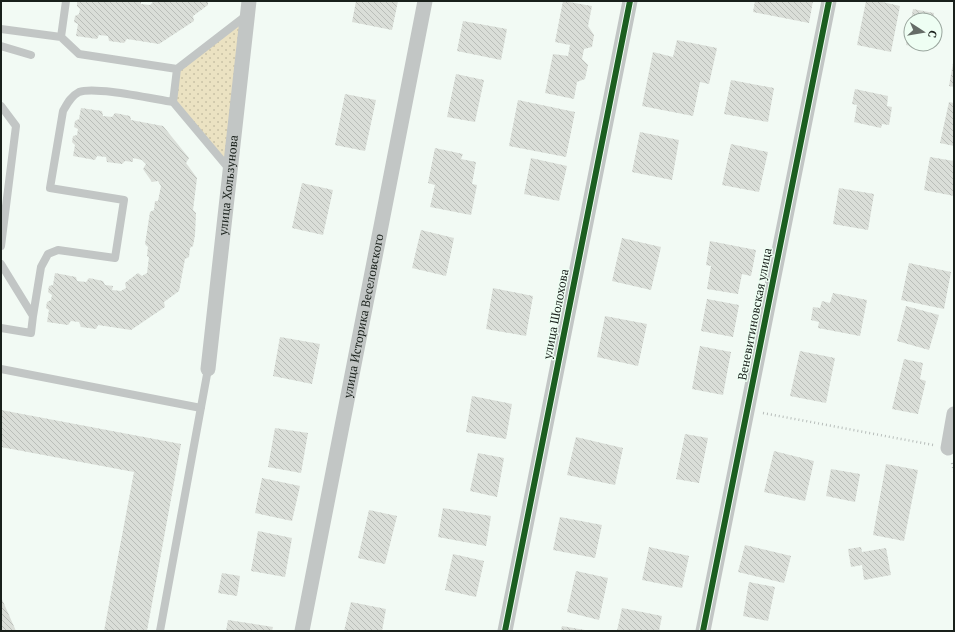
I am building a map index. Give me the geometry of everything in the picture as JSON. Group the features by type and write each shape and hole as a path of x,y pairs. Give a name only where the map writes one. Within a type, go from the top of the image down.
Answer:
{"street":[{"name":"улица Историка Веселовского","path":"302,631 425,1"},
{"name":"улица Шолохова","path":"505,631 630,1"},
{"name":"Веневитиновская улица","path":"704,631 829,1"},
{"name":"улица Хользунова","path":"208,369 248,8"},
{"path":"948,448 954,414"}],"lane":[{"path":"61,37 66,1"},
{"path":"173,102 177,70 248,8"},
{"path":"1,29 61,37 78,54 177,70"},
{"path":"1,46 31,55"},
{"path":"1,328 31,333 41,267 48,254 58,250 115,258 124,200 50,188 63,111 69,100 79,92 94,90 173,102 230,170"},
{"path":"1,106 16,126 1,246"},
{"path":"1,264 33,316"},
{"path":"1,369 201,408"},
{"path":"160,631 208,369"}],"path":[{"path":"747,410 948,448 954,471"}],"shaded area":[{"path":"247,14 230,170 173,102 177,69"}],"building":[{"path":"77,1 141,1 141,4 150,5 154,1 208,1 208,5 193,16 194,21 159,44 127,39 124,43 109,41 108,36 99,35 97,39 76,36 78,24 74,22 75,16 79,14 80,9 77,6"},
{"path":"356,1 398,1 392,30 352,22"},
{"path":"563,1 592,6 588,26 594,35 592,47 584,49 582,59 588,65 585,79 577,82 574,99 545,93 553,54 568,56 570,45 555,42"},
{"path":"755,1 813,1 809,23 753,12"},
{"path":"866,1 878,1 900,6 891,52 857,45"},
{"path":"913,9 929,12 912,12"},
{"path":"463,21 507,29 501,60 457,51"},
{"path":"677,40 717,48 709,84 700,82 693,116 642,106 653,52 673,57"},
{"path":"954,63 954,87 949,86"},
{"path":"456,74 484,80 475,122 447,117"},
{"path":"731,80 774,88 768,122 724,114"},
{"path":"855,89 888,96 887,106 892,107 889,125 882,124 881,128 854,122 857,105 852,104"},
{"path":"345,94 376,100 365,151 335,145"},
{"path":"518,100 575,112 566,157 509,146"},
{"path":"949,102 954,103 954,146 940,143"},
{"path":"81,108 102,111 103,116 112,117 115,113 130,116 131,120 163,126 189,158 186,163 197,178 193,210 196,213 195,235 193,246 190,248 189,257 185,259 179,291 164,302 165,307 131,330 98,325 96,329 81,327 79,322 71,321 68,325 47,322 49,310 46,308 47,302 51,300 52,295 48,292 49,286 53,285 55,273 76,277 77,281 86,282 89,278 103,281 105,285 113,286 112,290 121,291 126,288 125,283 138,273 142,276 147,273 149,257 147,256 148,247 145,244 150,212 154,210 155,201 158,201 161,186 158,181 152,182 143,169 146,164 142,160 133,158 133,162 125,161 122,164 107,162 106,157 97,156 95,160 73,156 75,145 72,142 73,136 77,135 78,129 74,127 75,121 79,119"},
{"path":"640,132 679,140 672,180 632,172"},
{"path":"731,144 768,152 759,192 722,185"},
{"path":"435,148 463,154 461,159 476,162 472,184 477,185 471,215 430,207 435,185 428,183"},
{"path":"930,157 954,161 954,196 924,190"},
{"path":"531,158 567,166 559,201 524,194"},
{"path":"302,183 333,190 323,235 292,228"},
{"path":"839,188 874,194 868,230 833,224"},
{"path":"421,230 454,238 446,276 412,268"},
{"path":"622,238 661,247 651,290 612,281"},
{"path":"710,241 756,250 751,276 742,274 738,294 707,289 711,266 706,265"},
{"path":"909,263 951,272 944,309 901,300"},
{"path":"493,288 533,296 526,336 486,329"},
{"path":"833,293 867,300 860,336 818,328 819,322 811,320 813,307 820,308 822,301 830,303"},
{"path":"707,299 739,305 733,337 701,331"},
{"path":"906,306 939,315 929,350 897,341"},
{"path":"605,316 647,324 638,366 597,357"},
{"path":"280,337 320,344 312,384 273,376"},
{"path":"700,346 731,352 723,395 692,389"},
{"path":"800,351 835,358 826,403 790,396"},
{"path":"904,359 923,363 920,379 926,381 918,414 892,409"},
{"path":"472,396 512,404 506,439 466,432"},
{"path":"1,410 181,444 147,631 104,631 134,472 1,447"},
{"path":"275,428 308,433 301,473 268,467"},
{"path":"685,434 708,438 699,483 676,479"},
{"path":"576,437 623,448 615,485 567,475"},
{"path":"774,451 814,461 805,501 764,492"},
{"path":"478,453 504,458 497,497 470,491"},
{"path":"886,464 918,470 904,541 873,535"},
{"path":"831,469 860,474 855,502 826,496"},
{"path":"262,478 300,486 292,521 255,513"},
{"path":"443,508 491,516 486,546 438,537"},
{"path":"369,510 397,516 385,564 358,558"},
{"path":"560,517 602,525 595,558 553,550"},
{"path":"258,531 292,538 285,577 251,571"},
{"path":"745,545 791,556 784,583 738,572"},
{"path":"649,547 689,556 682,588 642,580"},
{"path":"861,547 862,552 886,548 891,575 864,580 862,565 851,567 848,549"},
{"path":"453,554 484,561 476,597 445,590"},
{"path":"576,571 608,578 599,620 567,612"},
{"path":"222,573 240,576 237,596 218,593"},
{"path":"749,582 775,587 768,621 743,616"},
{"path":"1,597 16,631 1,631"},
{"path":"351,602 386,609 382,631 344,631"},
{"path":"622,608 662,616 659,631 617,631"},
{"path":"228,620 273,627 272,631 226,631"},
{"path":"562,626 585,630 585,631 561,631"}],"cycle path":[{"path":"505,631 630,1"},
{"path":"703,631 829,1"}]}
